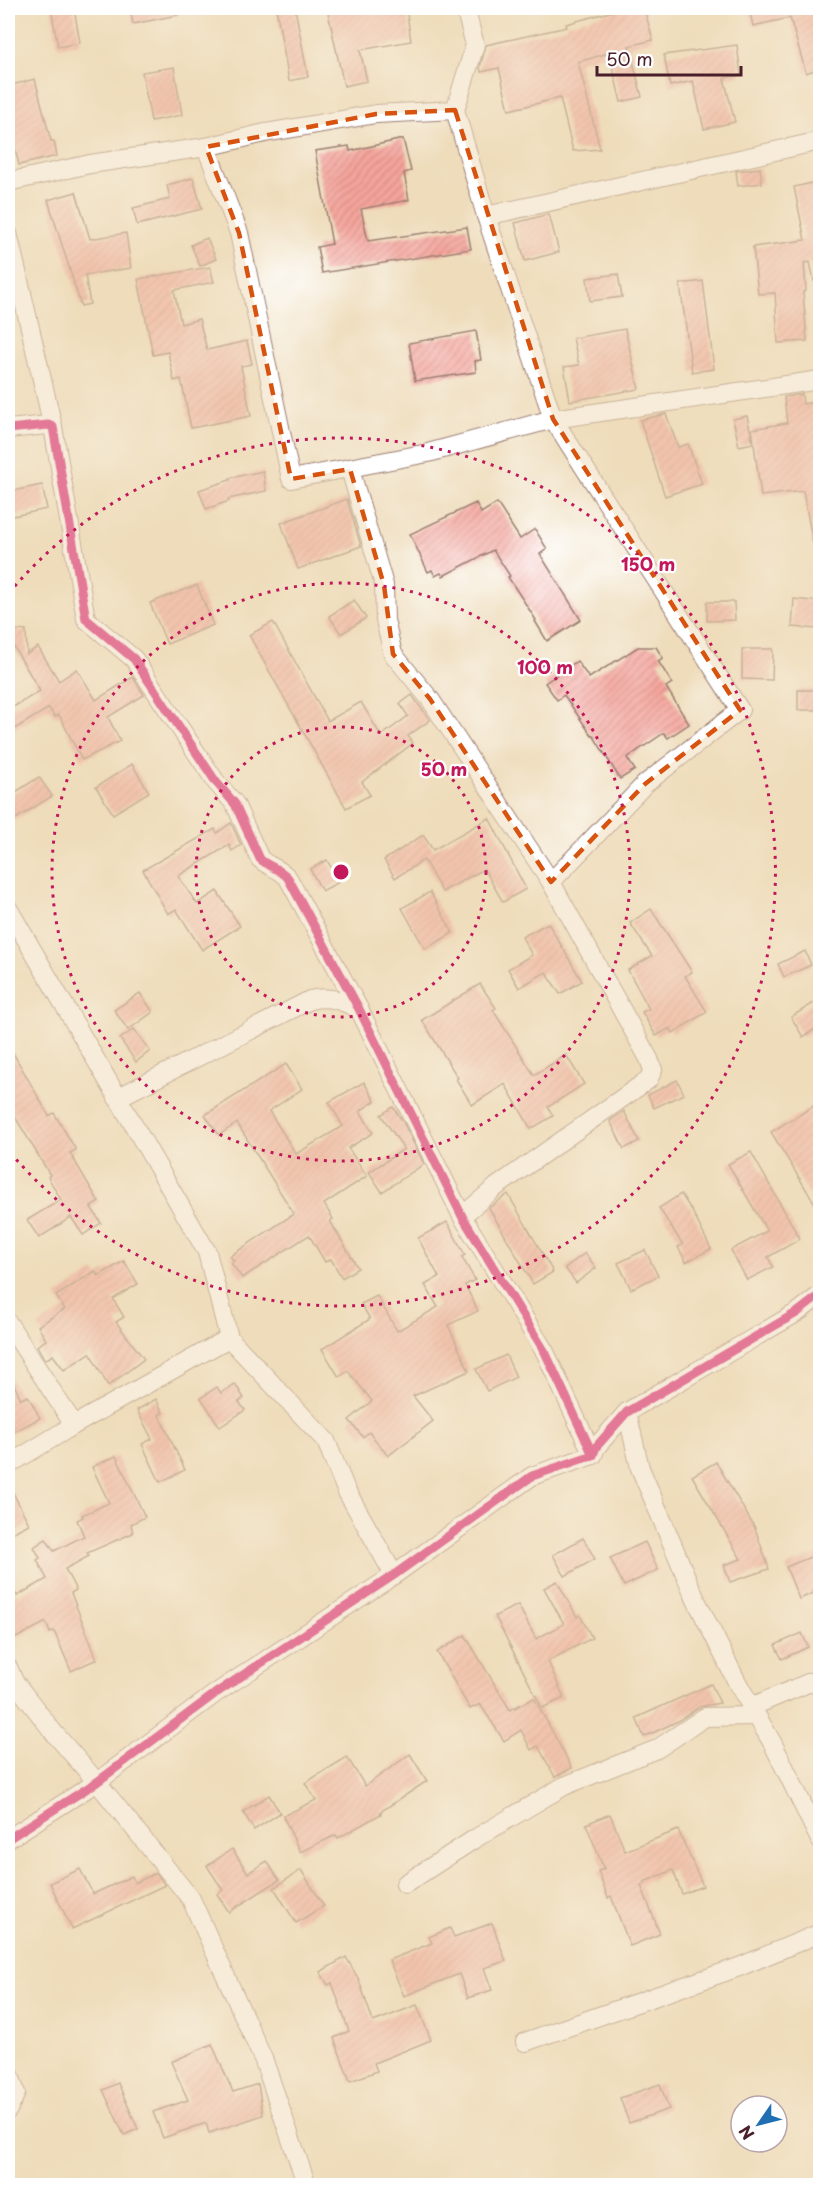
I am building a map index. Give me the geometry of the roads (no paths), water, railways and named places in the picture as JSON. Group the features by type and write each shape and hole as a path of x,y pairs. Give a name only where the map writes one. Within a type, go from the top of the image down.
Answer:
{"street":[{"path":"465,8 475,45 454,110 486,216 553,419 741,710 645,784 552,882"},
{"path":"8,182 90,164 206,147 265,133 376,114 454,110"},
{"path":"486,216 820,141"},
{"path":"206,147 239,233 291,479 428,453 553,419 820,380"},
{"path":"8,233 53,426 86,619 134,659 216,782 236,804 260,859 288,878 359,1009 462,1216 545,1352 593,1455"},
{"path":"8,429 53,426"},
{"path":"350,468 384,585 385,620 393,654 430,699 552,882 649,1059 652,1070 648,1080 496,1187 462,1216"},
{"path":"8,908 207,1252 229,1338 326,1441 345,1490 394,1575"},
{"path":"117,1098 310,1000 322,996 333,998 359,1009"},
{"path":"593,1455 596,1447 627,1412 798,1312 820,1295"},
{"path":"8,1323 74,1425"},
{"path":"8,1465 229,1338"},
{"path":"627,1412 640,1468 696,1600 737,1682 773,1744 820,1840"},
{"path":"8,1839 97,1782 216,1693 394,1575 532,1476 593,1455"},
{"path":"8,1667 14,1681 41,1716 191,1899 264,2061 307,2186"},
{"path":"405,1884 476,1838 564,1786 657,1749 705,1717 754,1711 820,1678"},
{"path":"525,2043 739,1967 820,1933"},
{"path":"8,2069 16,2093 8,2110"}]}
